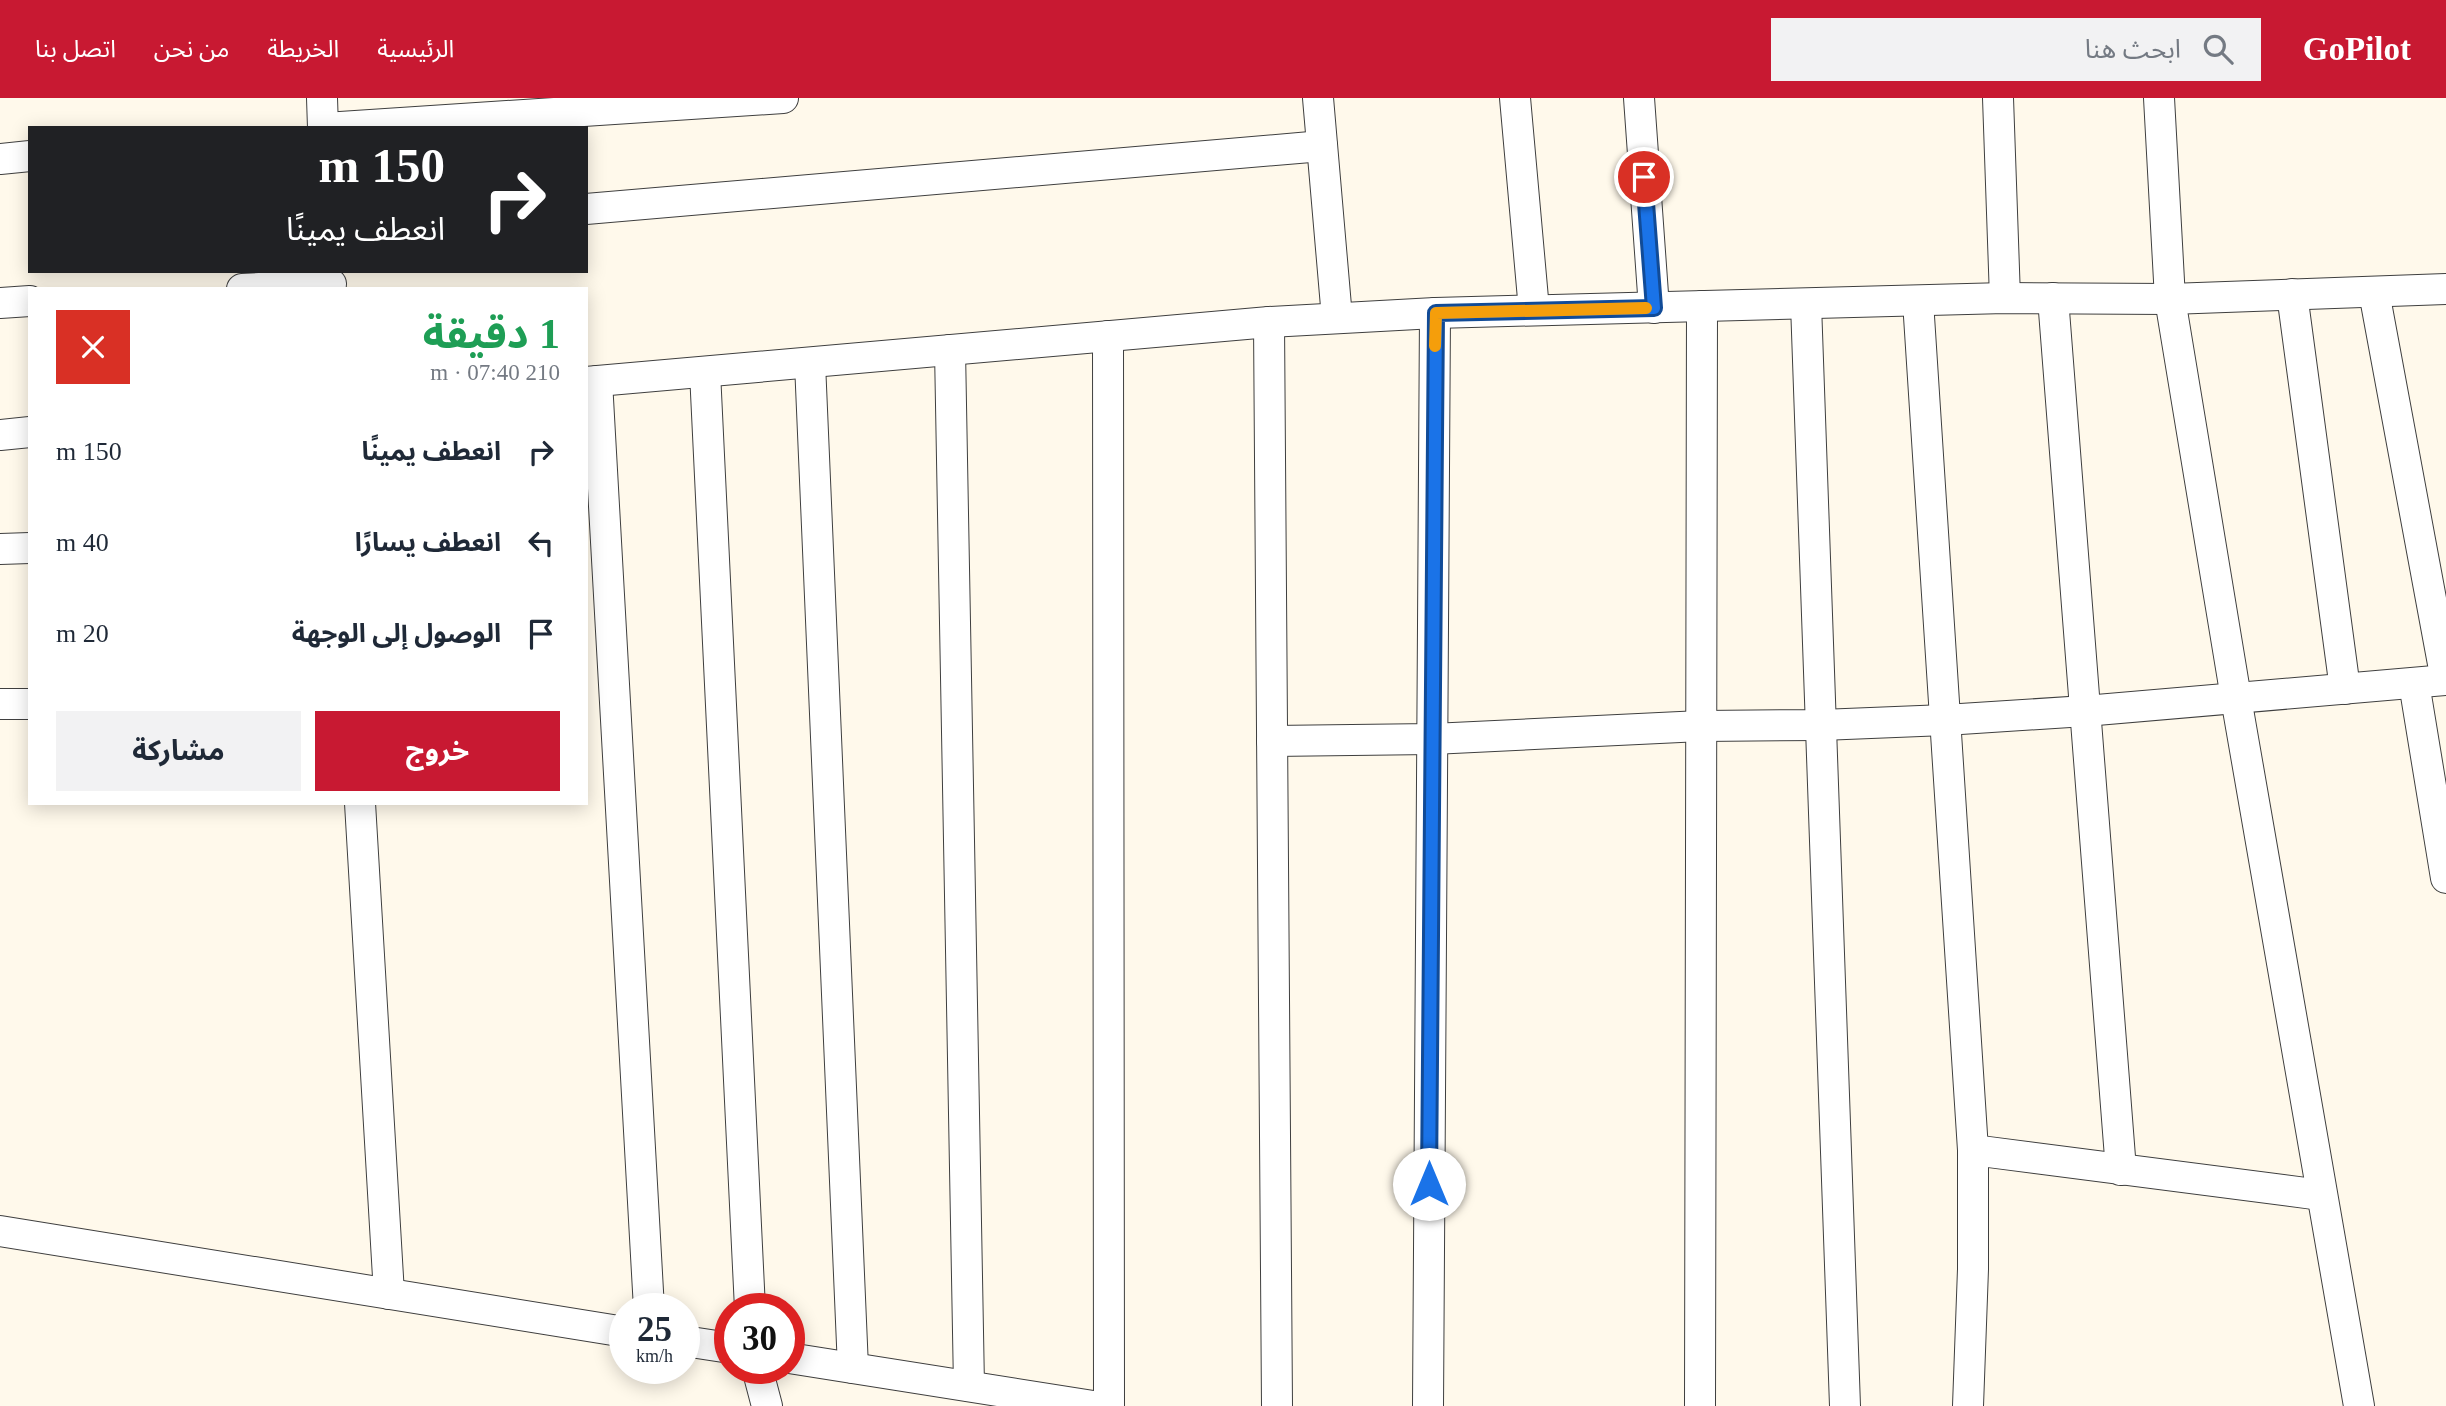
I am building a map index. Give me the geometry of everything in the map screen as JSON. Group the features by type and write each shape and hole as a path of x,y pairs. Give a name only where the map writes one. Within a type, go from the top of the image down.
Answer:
{"street":[{"path":"322,98 324,126"},
{"path":"355,126 783,98"},
{"path":"1318,98 1337,318"},
{"path":"1515,98 1534,310"},
{"path":"1639,98 1654,308"},
{"path":"1998,98 2005,298"},
{"path":"2159,98 2170,299 2359,1406"},
{"path":"588,209 1322,146"},
{"path":"0,159 28,156"},
{"path":"264,287 331,281"},
{"path":"648,1293 592,382 1269,321 1534,310 2005,298 2170,299 2446,289"},
{"path":"1272,741 1432,739 1701,726 1945,720 2085,711 2446,680 2374,292"},
{"path":"2292,294 2345,689"},
{"path":"2053,298 2121,1170"},
{"path":"0,303 28,301"},
{"path":"1919,301 1973,1150 1973,1269 1968,1406"},
{"path":"1806,304 1845,1406"},
{"path":"1700,1406 1702,306"},
{"path":"1427,1406 1436,313"},
{"path":"1269,321 1277,1406"},
{"path":"1108,336 1109,1406"},
{"path":"950,350 969,1386"},
{"path":"810,363 853,1368"},
{"path":"705,372 749,1293"},
{"path":"0,435 28,432"},
{"path":"0,549 28,548"},
{"path":"2414,683 2446,877"},
{"path":"0,704 28,704"},
{"path":"360,805 389,1294"},
{"path":"1973,1150 2321,1195"},
{"path":"0,1231 609,1329"},
{"path":"805,1360 1093,1406"},
{"path":"761,1384 767,1406"}],"slow traffic":[{"path":"1435,346 1436,313 1646,308"}],"route":[{"path":"1429,1184 1436,313 1654,308 1644,177"}]}
